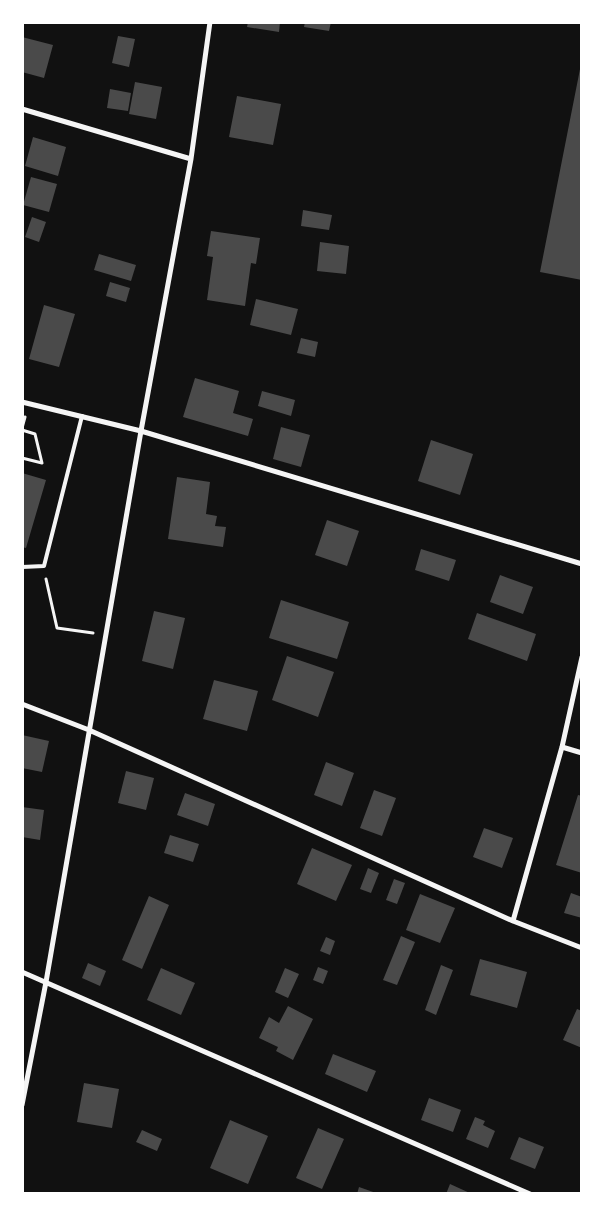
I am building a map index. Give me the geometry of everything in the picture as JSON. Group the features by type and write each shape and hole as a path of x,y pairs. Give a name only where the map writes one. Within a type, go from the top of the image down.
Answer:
{"street":[{"path":"22,1105 46,982 105,635 191,159 210,22"},
{"path":"22,108 191,159"},
{"path":"22,402 141,431 582,564"},
{"path":"513,921 562,746 582,657"},
{"path":"22,704 89,730 513,921 582,948"},
{"path":"562,746 582,753"},
{"path":"22,972 530,1194"}],"lane":[{"path":"22,567 44,566 82,416"}],"path":[{"path":"22,430 35,434 42,464 22,458"},
{"path":"44,566 57,628 105,635"}],"building":[{"path":"248,22 280,22 279,32 247,27"},
{"path":"305,22 331,22 329,31 304,27"},
{"path":"118,36 135,39 129,67 112,63"},
{"path":"22,37 53,45 44,78 22,72"},
{"path":"582,64 582,280 540,272"},
{"path":"135,82 162,87 156,119 129,114"},
{"path":"110,89 131,93 128,111 107,108"},
{"path":"237,96 281,104 273,145 229,137"},
{"path":"33,137 66,147 58,176 25,166"},
{"path":"31,177 57,184 49,212 23,205"},
{"path":"303,210 332,215 329,230 301,226"},
{"path":"32,217 46,222 39,242 25,237"},
{"path":"211,231 260,238 256,264 251,263 245,306 207,300 213,257 207,256"},
{"path":"320,242 349,246 346,274 317,271"},
{"path":"99,254 136,265 131,281 94,270"},
{"path":"110,282 130,288 126,302 106,296"},
{"path":"256,299 298,309 291,335 250,325"},
{"path":"44,305 75,314 59,367 29,359"},
{"path":"301,338 318,342 315,357 297,353"},
{"path":"195,378 239,391 233,413 253,419 248,436 183,417"},
{"path":"262,391 295,400 291,416 258,406"},
{"path":"281,427 310,435 301,467 273,459"},
{"path":"431,440 473,454 460,495 418,481"},
{"path":"22,473 46,480 26,548 22,547"},
{"path":"177,477 210,482 206,514 217,516 215,526 226,527 223,547 168,539"},
{"path":"327,520 359,531 347,566 315,555"},
{"path":"421,549 456,560 449,581 415,570"},
{"path":"500,575 533,587 523,614 490,602"},
{"path":"281,600 349,622 337,659 269,638"},
{"path":"154,611 185,618 173,669 142,661"},
{"path":"477,613 536,634 527,661 468,639"},
{"path":"287,656 334,672 318,717 272,700"},
{"path":"214,680 258,691 247,731 203,719"},
{"path":"22,735 49,741 42,772 22,768"},
{"path":"326,762 354,773 342,806 314,795"},
{"path":"126,771 154,778 146,810 118,803"},
{"path":"374,790 396,798 382,836 360,828"},
{"path":"185,793 215,804 208,826 177,815"},
{"path":"578,795 582,796 582,873 556,865"},
{"path":"22,807 44,810 40,840 22,837"},
{"path":"484,828 513,838 502,868 473,857"},
{"path":"170,835 199,844 193,862 164,853"},
{"path":"312,848 352,865 336,901 297,884"},
{"path":"368,868 379,873 371,893 360,889"},
{"path":"394,879 405,883 397,904 386,900"},
{"path":"571,893 582,897 582,918 564,913"},
{"path":"420,894 455,908 440,943 406,930"},
{"path":"149,896 169,905 142,969 122,960"},
{"path":"401,936 415,942 397,985 383,980"},
{"path":"326,937 335,941 330,955 320,951"},
{"path":"480,959 527,972 517,1008 470,995"},
{"path":"88,963 106,971 100,986 82,978"},
{"path":"441,965 453,970 436,1015 425,1010"},
{"path":"318,967 328,971 323,984 313,980"},
{"path":"161,968 195,983 181,1015 147,1000"},
{"path":"285,968 299,974 288,998 275,992"},
{"path":"288,1006 313,1019 293,1060 276,1051 278,1047 259,1038 269,1017 279,1023"},
{"path":"577,1009 582,1011 582,1048 563,1040"},
{"path":"333,1054 376,1071 367,1092 325,1074"},
{"path":"84,1083 119,1089 112,1128 77,1122"},
{"path":"429,1098 461,1110 453,1132 421,1120"},
{"path":"475,1117 485,1121 483,1125 495,1131 488,1148 466,1139"},
{"path":"230,1120 268,1136 248,1184 210,1168"},
{"path":"318,1128 344,1139 322,1189 296,1178"},
{"path":"142,1130 162,1139 157,1151 136,1142"},
{"path":"519,1137 544,1147 535,1169 510,1159"},
{"path":"450,1184 472,1194 446,1194"},
{"path":"359,1187 376,1193 376,1194 357,1194"}]}
